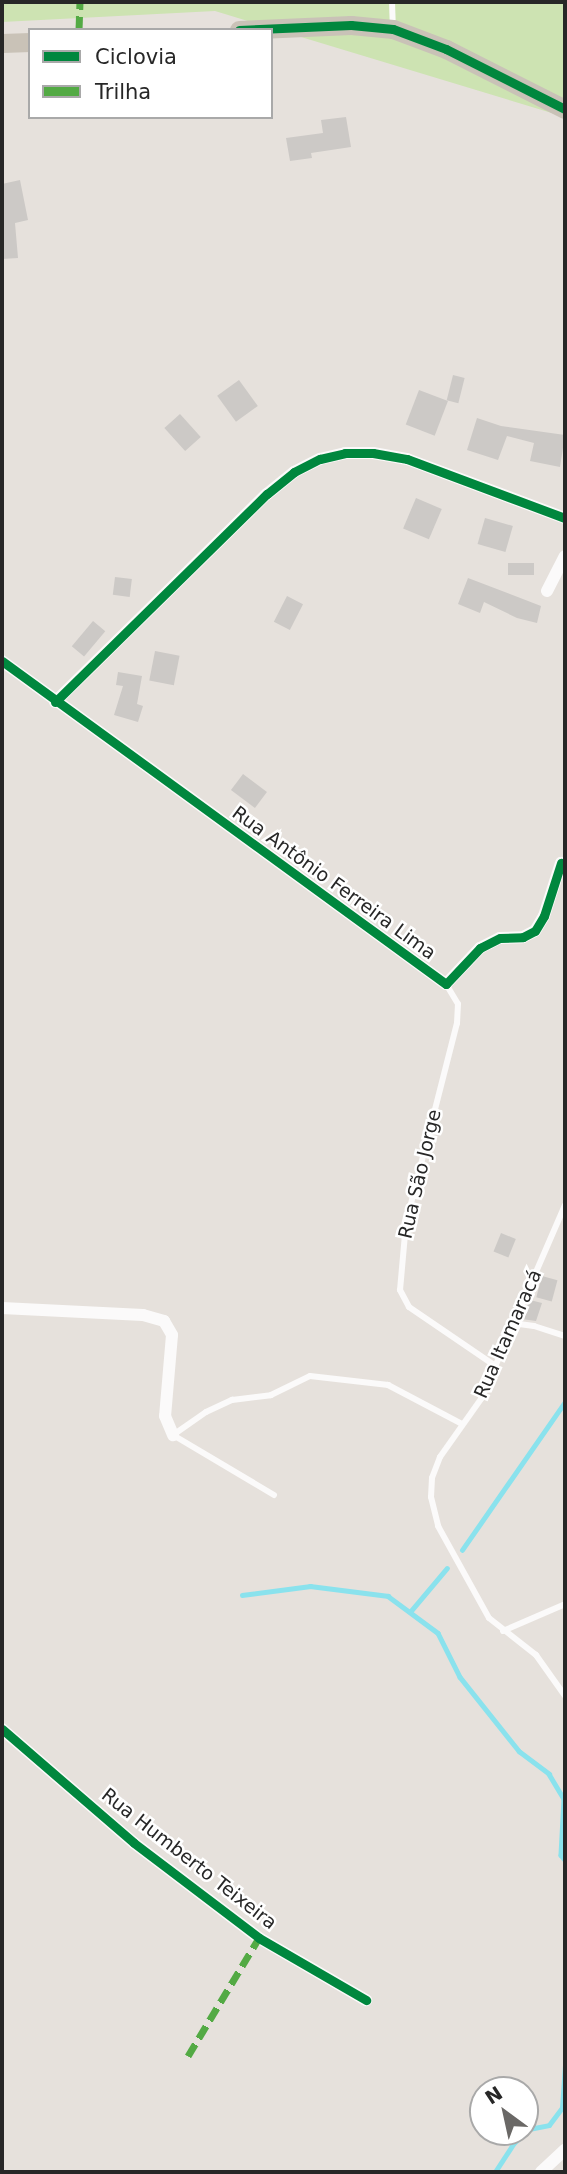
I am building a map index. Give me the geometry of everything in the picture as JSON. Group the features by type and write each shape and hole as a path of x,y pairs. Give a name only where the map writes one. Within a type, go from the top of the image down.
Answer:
{"main road":[{"path":"273,28 351,25 393,29 446,49 565,109"},
{"path":"2,43 28,42"}],"street":[{"path":"55,702 267,494 294,472 320,459 345,453 373,453 407,459 565,518"},
{"path":"547,591 565,556"},
{"name":"Rua Antônio Ferreira Lima","path":"2,661 446,984 480,948 500,937 523,937 536,931 561,863"},
{"path":"2,1308 143,1315 160,1319 171,1330 165,1416 173,1435"},
{"name":"Rua Humberto Teixeira","path":"2,1729 134,1843 259,1938 366,2000"},
{"path":"541,2172 565,2150"}],"lane":[{"path":"392,2 393,29"},
{"name":"Rua São Jorge","path":"446,984 458,1004 457,1023 406,1223 400,1290 409,1307 494,1365"},
{"name":"Rua Itamaracá","path":"503,1631 485,1611 444,1537 433,1511 432,1478 440,1457 481,1399 565,1205"},
{"path":"512,1323 534,1326 565,1336"},
{"path":"274,1495 173,1435 206,1412 232,1400 271,1395 310,1376 388,1385 462,1424"},
{"path":"503,1631 565,1604"},
{"path":"503,1631 536,1655 565,1696"}],"green space":[{"path":"2,2 565,2 565,117 215,11 2,22"}],"building":[{"path":"346,117 351,147 311,153 312,158 290,161 286,138 323,133 321,120"},
{"path":"20,180 28,220 15,223 18,258 2,259 2,184"},
{"path":"453,375 465,378 458,403 447,400"},
{"path":"239,380 258,406 236,422 217,396"},
{"path":"419,390 448,401 435,436 406,425"},
{"path":"180,414 201,437 185,451 164,428"},
{"path":"477,418 501,426 565,435 560,467 530,461 534,443 507,436 498,460 467,450"},
{"path":"416,498 442,509 429,539 403,528"},
{"path":"485,518 513,526 505,552 478,544"},
{"path":"508,563 534,563 534,575 508,575"},
{"path":"115,577 132,579 130,597 113,595"},
{"path":"468,578 541,606 537,623 517,618 484,602 480,613 458,604"},
{"path":"287,596 303,604 290,630 274,622"},
{"path":"93,621 105,631 84,657 72,646"},
{"path":"155,651 180,656 174,685 149,680"},
{"path":"118,672 142,676 137,704 143,706 138,722 114,715 123,686 116,685"},
{"path":"243,774 267,792 255,808 231,790"},
{"path":"501,1233 516,1239 508,1258 494,1252"},
{"path":"542,1276 557,1280 552,1301 536,1297"},
{"path":"530,1300 542,1303 536,1321 522,1319"}],"waterway":[{"path":"462,1550 565,1402"},
{"path":"410,1612 447,1568"},
{"path":"242,1595 310,1586 388,1596 438,1633 460,1677 519,1751 549,1774 564,1799 561,1855 565,1860"},
{"path":"495,2172 514,2143 529,2129 549,2125 562,2108 565,2065"}],"marked path":[{"path":"79,28 80,2"},
{"path":"188,2056 259,1938"}],"cycle path":[{"path":"273,28 351,25 393,29 446,49 565,109"},
{"path":"55,702 267,494 294,472 320,459 345,453 373,453 407,459 565,518"},
{"path":"2,661 446,984 480,948 500,938 523,937 535,931 544,916 561,863"},
{"path":"2,1729 134,1843 259,1938 366,2000"}]}
